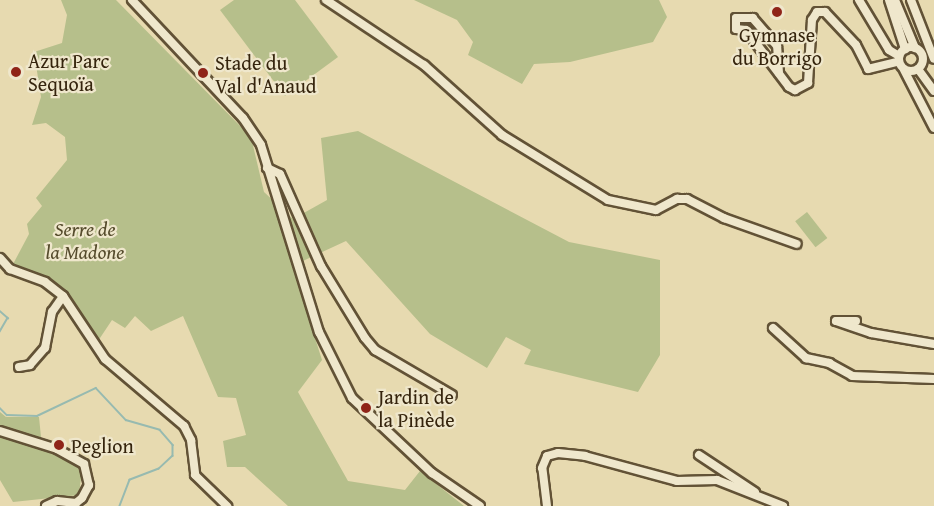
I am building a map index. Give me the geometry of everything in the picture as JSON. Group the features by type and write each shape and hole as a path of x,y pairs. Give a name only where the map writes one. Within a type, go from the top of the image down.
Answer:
{"street":[{"path":"132,0 243,118 261,145 319,332 347,389 363,409 432,473 480,506"},
{"path":"326,0 424,65 502,135 599,195 621,206 656,210 677,199 687,199 724,218 797,244"},
{"path":"859,0 889,50 899,59 934,128"},
{"path":"779,73 777,46 753,18 736,18 736,28 746,30 789,87 800,90 806,87 812,20 821,11 856,45 868,69 899,59 905,49 889,0"},
{"path":"895,0 915,48 930,57"},
{"path":"910,0 930,57"},
{"path":"905,49 915,48"},
{"path":"904,70 918,69 930,57"},
{"path":"918,69 934,91"},
{"path":"267,168 280,174 321,266 364,338 375,350 452,395"},
{"path":"0,258 10,269 45,282 63,296 105,359 184,426 191,440 195,475 227,506"},
{"path":"19,367 30,365 45,348 52,312 63,296"},
{"path":"856,321 836,321 871,333 934,344"},
{"path":"773,328 806,358 829,363 852,376 934,379"},
{"path":"0,431 57,449 84,464 89,485 82,498 76,503 57,501 46,506"},
{"path":"547,506 542,468 548,456 558,453 585,456 677,482 717,480 755,493 783,506"},
{"path":"699,455 755,493"}],"green space":[{"name":"Serre de la Madone","path":"61,0 116,0 251,137 264,192 293,219 327,200 321,138 358,131 569,242 660,260 660,355 638,392 524,364 531,350 506,337 487,368 430,334 346,241 292,266 322,360 298,392 348,481 405,490 420,471 464,506 288,506 245,467 227,467 223,441 246,435 236,398 218,397 183,316 151,331 135,316 125,328 112,320 96,344 76,306 58,285 38,274 12,266 29,234 27,224 42,206 36,198 67,160 65,137 46,123 32,125 41,97 34,52 62,43 67,15"},
{"path":"234,0 295,0 338,57 285,96 220,10"},
{"path":"414,0 659,0 667,17 653,42 570,62 534,64 522,84 468,55 473,42 457,20"},
{"path":"807,212 827,238 815,247 795,221"},
{"path":"0,412 6,417 39,417 42,447 82,469 79,495 13,502 0,480"}],"waterway":[{"path":"0,311 8,318 0,332"},
{"path":"0,408 7,415 37,416 96,388 126,420 160,430 173,445 173,456 159,469 130,480 120,506"}],"place":[{"name":"Gymnase du Borrigo","path":"777,12"},
{"name":"Azur Parc Sequoïa","path":"16,72"},
{"name":"Stade du Val d'Anaud","path":"203,73"},
{"name":"Jardin de la Pinède","path":"366,408"},
{"name":"Peglion","path":"59,445"}]}
